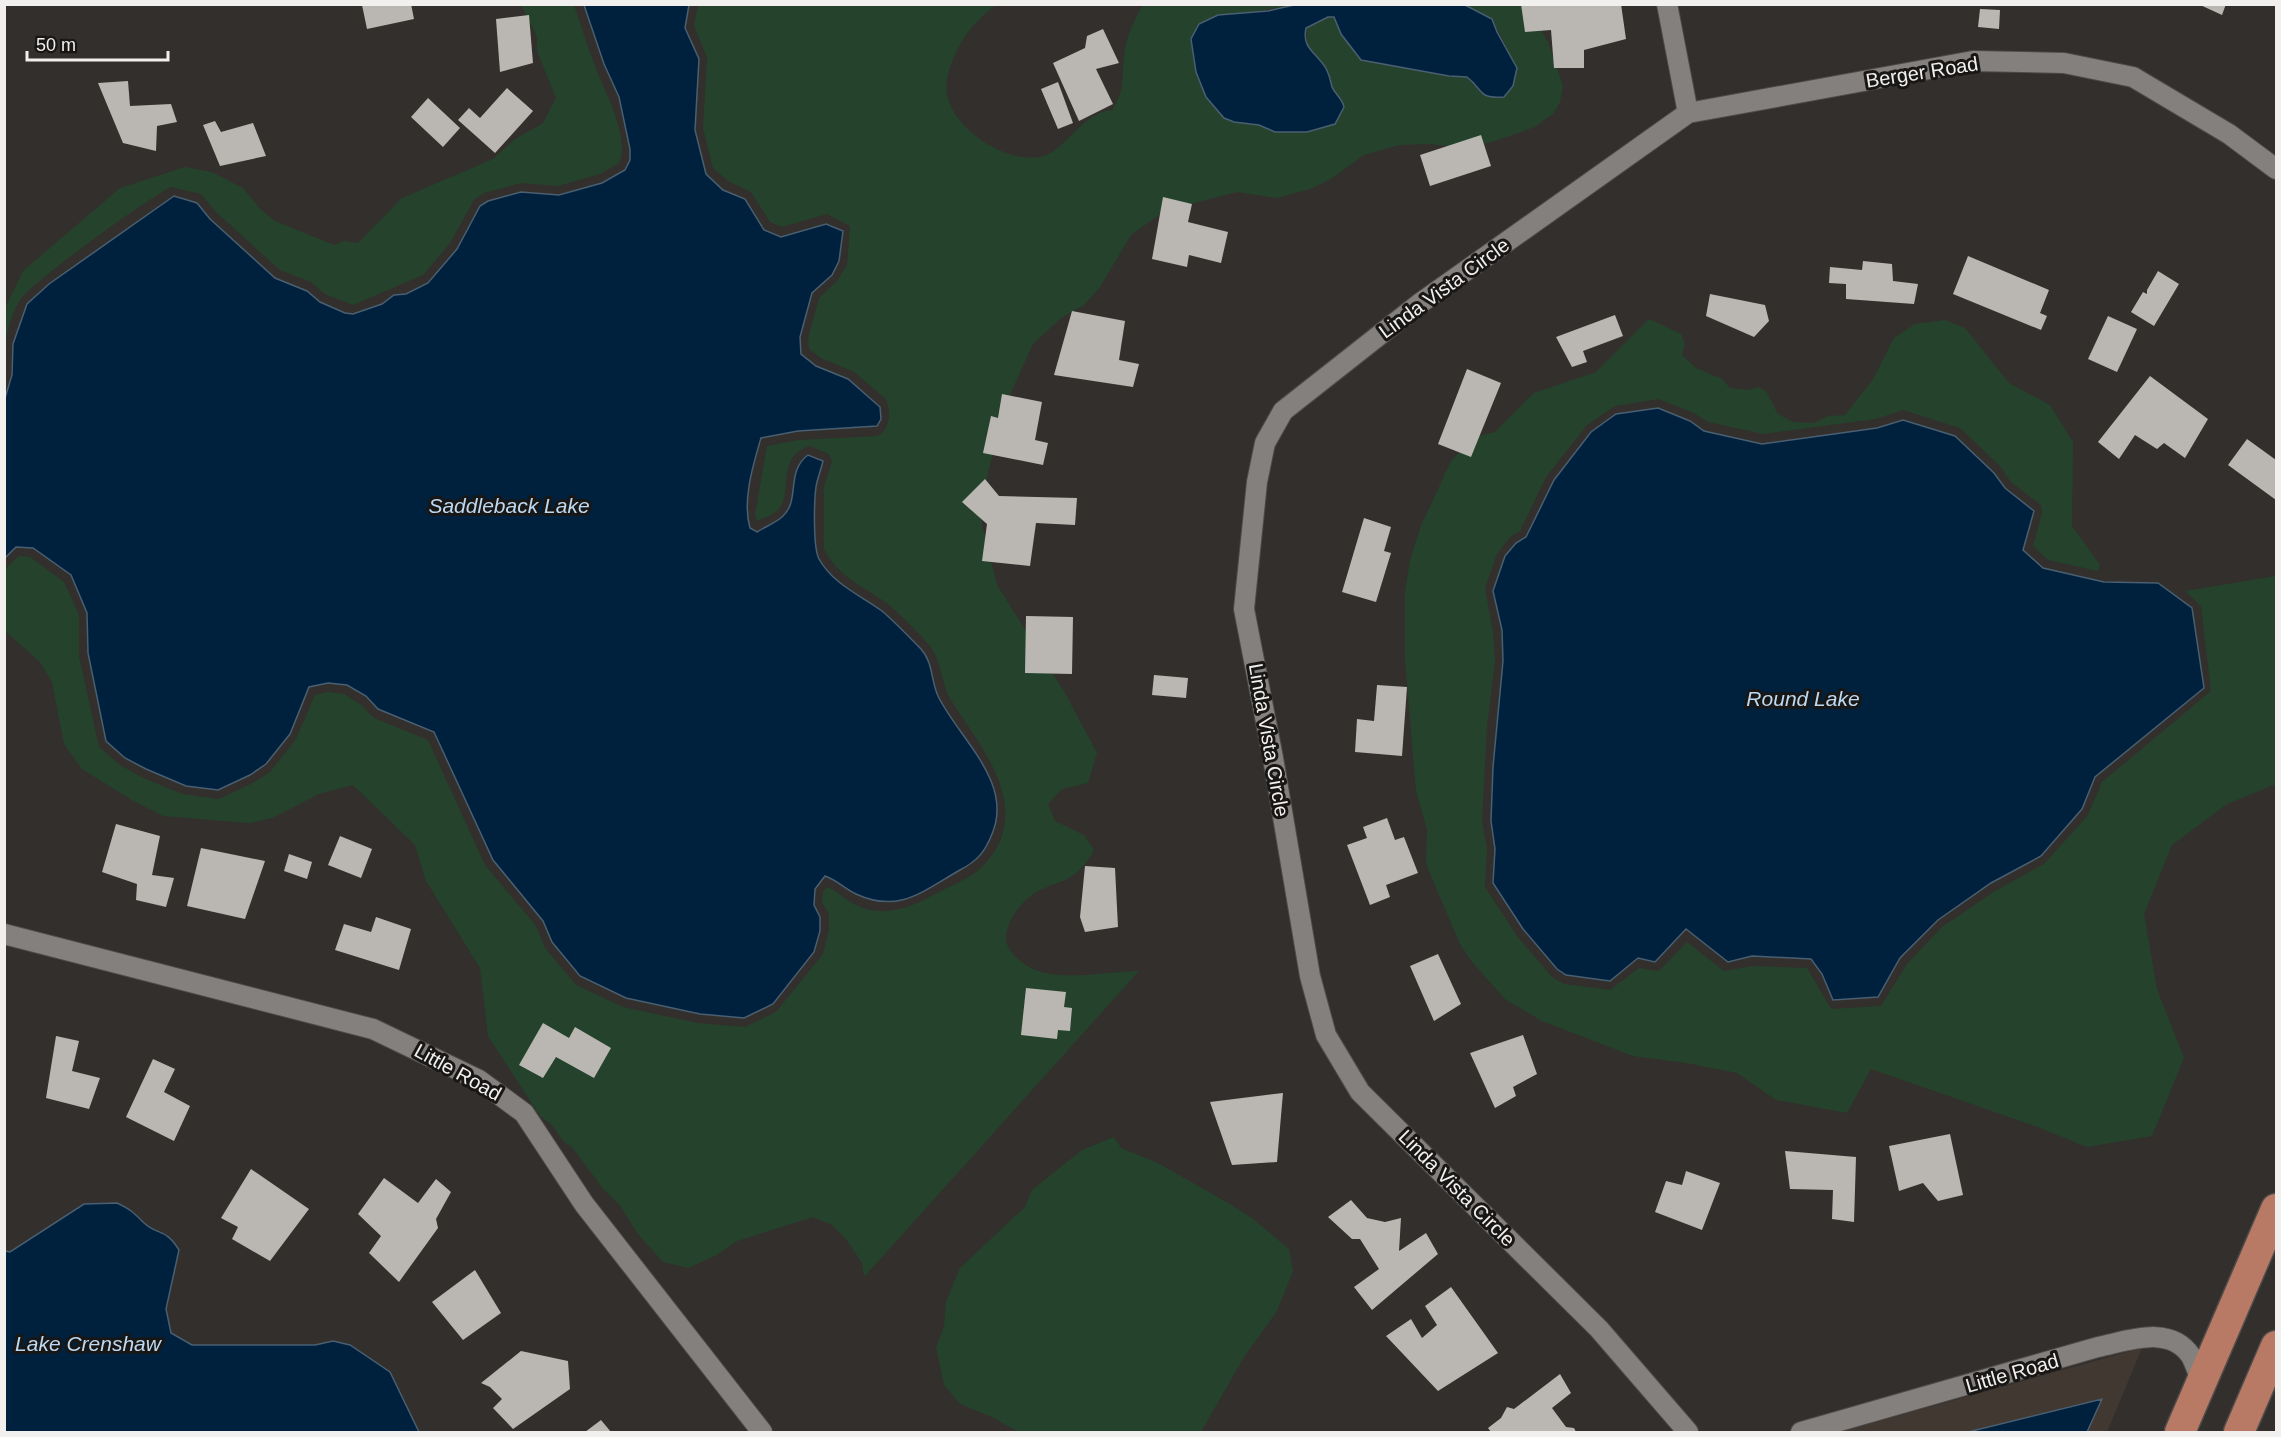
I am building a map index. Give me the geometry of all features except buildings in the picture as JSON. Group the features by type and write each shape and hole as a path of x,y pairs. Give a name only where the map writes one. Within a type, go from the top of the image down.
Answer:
{"main road":[{"path":"2180,1432 2277,1209"},
{"path":"2240,1432 2277,1346"}],"street":[{"path":"1666,4 1688,113"},
{"name":"Berger Road","path":"1688,113 1973,61 2064,63 2133,77 2229,134 2277,169"},
{"name":"Linda Vista Circle","path":"1688,113 1419,304 1283,411 1265,443 1257,482 1244,609 1273,758 1310,976 1326,1035 1360,1092 1599,1329 1688,1432"},
{"name":"Little Road","path":"4,934 373,1029 479,1080 524,1113 584,1204 762,1432"},
{"name":"Little Road","path":"1801,1432 2098,1347 2148,1336 2172,1340 2190,1355 2202,1382"}],"shaded area":[{"path":"2142,1348 2107,1432 2087,1432 2102,1399 1968,1432 1840,1432"}],"green space":[{"path":"521,5 574,5 619,128 622,153 619,163 600,174 558,186 521,183 484,193 474,200 450,243 423,275 353,305 325,294 311,282 280,270 216,212 201,194 171,187 92,240 29,291 20,300 11,318 5,352 5,308 23,271 120,188 185,167 212,172 243,188 260,209 275,221 334,245 344,241 358,243 402,198 493,159 515,139 543,123 556,98 537,51 537,36"},
{"path":"698,5 996,5 971,28 958,48 947,80 947,96 953,111 978,138 994,148 1029,158 1044,156 1052,152 1092,117 1112,110 1121,90 1128,36 1143,5 1294,5 1256,11 1196,72 1206,97 1224,118 1234,122 1259,125 1275,132 1307,132 1335,124 1342,99 1333,89 1324,65 1308,49 1306,28 1328,16 1334,17 1341,34 1372,63 1467,77 1485,95 1504,97 1513,86 1507,48 1492,19 1465,5 1537,5 1542,32 1548,42 1563,86 1560,102 1553,114 1535,127 1492,142 1461,147 1429,144 1400,145 1364,155 1329,180 1310,189 1277,198 1237,192 1166,210 1131,235 1100,287 1084,305 1061,318 1033,344 1002,412 984,491 982,524 997,585 1065,693 1097,753 1088,783 1062,789 1048,804 1055,821 1084,835 1094,850 1078,872 1037,892 1022,904 1009,924 1006,940 1015,956 1027,966 1041,972 1073,976 1139,971 864,1277 862,1263 846,1239 832,1225 813,1217 737,1241 715,1256 688,1268 663,1262 638,1234 619,1204 604,1190 572,1147 564,1142 551,1124 540,1116 488,1036 480,968 426,881 415,845 353,785 319,794 272,818 249,823 163,816 82,769 64,744 52,682 40,662 5,631 5,569 19,556 30,557 64,582 79,615 79,656 99,747 120,765 143,778 182,794 219,799 270,772 296,739 315,695 328,692 344,694 360,704 374,718 428,740 485,865 536,926 545,948 576,985 623,1007 698,1023 745,1027 776,1012 823,954 829,930 829,914 822,902 823,892 827,887 861,907 872,910 893,910 925,900 982,867 998,846 1005,824 1005,802 999,781 977,739 951,700 937,659 930,646 888,604 843,574 829,558 824,548 824,487 832,461 829,454 810,446 799,451 792,458 789,466 783,503 771,515 757,521 755,515 767,446 798,440 877,436 887,425 889,409 886,399 854,372 821,358 809,349 808,338 819,298 837,281 847,265 850,226 827,214 782,227 770,222 751,192 728,181 713,168 703,128 707,57 694,26"},
{"path":"1649,319 1681,334 1685,344 1682,355 1696,368 1722,379 1730,388 1749,390 1758,387 1766,391 1778,414 1793,422 1814,423 1828,416 1845,415 1872,381 1894,338 1915,324 1945,320 1965,328 2009,383 2050,405 2073,442 2072,526 2100,565 2098,571 2048,560 2033,546 2042,513 2041,505 2011,482 2000,466 1960,428 1903,410 1876,419 1763,434 1708,422 1694,413 1658,399 1615,406 1587,425 1546,477 1520,531 1510,537 1497,554 1485,588 1493,632 1495,661 1487,727 1482,821 1487,849 1485,887 1517,936 1552,977 1564,984 1610,990 1639,968 1659,971 1687,942 1724,971 1752,966 1807,968 1831,1009 1881,1006 1907,964 1942,927 1995,891 2044,864 2088,815 2102,782 2211,691 2201,606 2185,591 2276,576 2276,784 2227,804 2172,845 2144,914 2157,989 2184,1058 2152,1136 2087,1147 2035,1126 1871,1069 1847,1113 1776,1100 1737,1073 1633,1056 1542,1021 1505,999 1472,962 1460,944 1426,864 1427,829 1416,791 1405,659 1405,592 1410,560 1421,526 1451,461 1475,437 1495,432 1534,393 1596,372"},
{"path":"1114,1137 1121,1148 1158,1163 1253,1219 1289,1249 1293,1271 1277,1311 1244,1357 1201,1432 1018,1432 994,1418 960,1404 944,1385 936,1347 944,1327 946,1302 960,1268 1025,1207 1032,1190 1082,1150"}],"water":[{"name":"Saddleback Lake","path":"584,5 689,5 685,28 699,59 695,130 706,174 723,190 745,199 764,230 781,237 826,224 843,231 839,261 832,275 812,293 800,337 801,354 816,366 848,379 880,407 881,419 877,426 798,431 761,438 748,495 750,528 757,532 782,517 788,510 797,470 808,455 823,461 815,503 815,535 819,559 832,575 882,611 925,654 938,696 981,762 996,797 997,815 992,834 980,855 971,863 922,892 898,901 871,900 825,876 815,889 814,905 820,917 820,931 814,952 773,1004 744,1018 700,1014 626,998 580,976 552,942 543,921 493,860 434,732 378,709 366,696 347,685 328,683 309,687 290,734 266,764 250,775 218,790 186,786 125,758 106,741 88,653 87,613 71,575 33,548 16,547 5,558 5,398 12,375 13,344 27,304 49,284 174,196 197,203 210,219 275,278 307,291 320,302 345,313 353,314 382,304 394,295 406,294 428,283 457,249 480,206 488,201 521,192 559,195 602,183 625,170 630,160 630,149 619,97 604,64"},
{"path":"1294,5 1465,5 1492,19 1517,68 1513,86 1504,97 1489,97 1467,77 1449,76 1361,60 1341,34 1334,17 1328,17 1306,28 1305,34 1307,44 1325,67 1332,87 1344,107 1335,124 1307,132 1275,132 1259,125 1234,122 1224,118 1206,97 1196,72 1191,39 1199,24 1218,15 1268,11"},
{"name":"Round Lake","path":"1658,408 1690,421 1704,431 1762,444 1877,428 1903,420 1955,436 1994,473 2005,488 2034,511 2023,550 2043,568 2104,582 2158,583 2192,608 2204,688 2095,777 2082,809 2041,856 1991,883 1938,920 1900,958 1878,997 1833,1000 1822,974 1811,959 1752,956 1728,962 1686,929 1655,962 1638,958 1610,981 1566,975 1557,969 1523,929 1493,883 1495,849 1491,821 1493,767 1503,661 1502,630 1493,591 1505,556 1516,543 1526,537 1554,480 1591,432 1616,414"},
{"name":"Lake Crenshaw","path":"117,1203 169,1238 179,1250 166,1309 171,1333 192,1345 315,1345 333,1341 350,1345 390,1372 419,1432 5,1432 5,1251 10,1252 84,1204"},
{"path":"2102,1399 2087,1432 1968,1432"}]}
